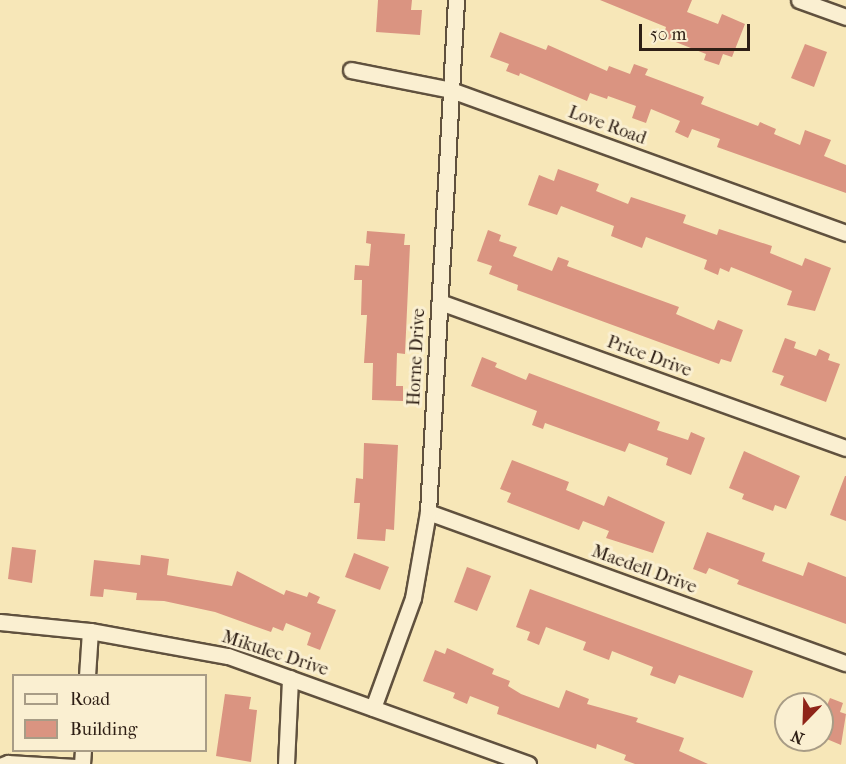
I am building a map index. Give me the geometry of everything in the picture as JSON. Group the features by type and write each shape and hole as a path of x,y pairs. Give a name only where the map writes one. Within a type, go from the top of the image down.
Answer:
{"street":[{"name":"Horne Drive","path":"374,708 413,598 428,512 456,0"},
{"path":"799,0 846,17"},
{"name":"Love Road","path":"351,69 451,90 846,233"},
{"name":"Price Drive","path":"440,302 846,448"},
{"name":"Maedell Drive","path":"428,512 846,663"},
{"name":"Mikulec Drive","path":"0,622 90,631 228,656 374,708 489,757 528,764"},
{"path":"87,674 90,631"},
{"path":"286,764 290,678"}],"lane":[{"path":"0,763 76,764"}],"building":[{"path":"378,0 412,0 411,10 422,10 420,35 376,32"},
{"path":"600,0 692,0 687,12 718,24 722,14 745,24 732,57 723,54 719,65 704,60 706,54 663,37 666,27"},
{"path":"500,32 546,50 548,45 607,71 609,66 630,74 634,64 648,69 645,75 704,97 701,104 758,126 760,122 776,129 774,134 800,145 805,130 831,140 824,156 846,165 846,193 717,147 720,139 692,129 688,138 675,132 680,121 651,109 646,123 632,118 636,106 608,96 607,99 590,93 587,101 520,73 519,76 506,71 509,64 490,57"},
{"path":"805,44 827,52 814,87 791,78"},
{"path":"558,169 599,184 596,191 628,204 631,197 686,215 683,223 717,235 719,229 772,246 770,253 802,266 805,258 831,268 815,311 787,305 792,291 731,267 729,272 720,268 718,275 704,269 707,260 646,237 642,248 611,236 614,226 561,206 557,215 528,205 539,175 554,181"},
{"path":"488,230 501,235 499,241 517,247 513,256 552,271 558,257 569,261 567,266 679,307 676,314 714,330 718,320 743,330 731,362 721,359 719,364 517,290 518,285 489,274 492,266 477,261"},
{"path":"367,231 405,234 404,245 410,245 405,354 397,353 396,386 403,386 403,401 372,400 373,363 364,363 367,315 361,315 362,280 354,280 355,265 369,266 371,244 366,243"},
{"path":"785,338 796,342 794,348 816,356 819,349 830,354 828,360 840,364 826,402 780,385 784,376 772,372"},
{"path":"482,357 497,363 495,367 526,380 529,373 660,422 657,430 688,440 691,432 705,438 691,475 666,465 668,458 629,443 625,452 545,423 543,429 532,425 537,411 471,386"},
{"path":"364,443 398,445 394,530 386,529 385,541 357,539 360,503 354,503 356,478 363,479"},
{"path":"744,451 800,476 786,509 775,505 773,511 742,499 744,494 729,488"},
{"path":"512,460 569,482 566,490 604,506 608,496 665,522 653,553 606,538 609,531 583,521 579,530 507,502 511,493 500,489"},
{"path":"846,476 846,521 830,515"},
{"path":"707,532 765,553 762,561 803,576 808,562 846,577 846,624 737,584 739,580 709,568 706,574 693,569"},
{"path":"12,547 36,550 32,583 8,579"},
{"path":"354,553 389,567 380,590 345,577"},
{"path":"141,555 169,559 167,575 232,586 237,571 284,595 286,590 307,597 309,592 320,597 317,603 336,610 320,650 307,645 311,633 286,623 283,631 273,627 271,632 215,612 164,601 136,600 137,593 104,589 103,597 90,596 94,560 140,565"},
{"path":"467,567 491,576 477,611 454,602"},
{"path":"530,589 753,671 743,698 679,675 675,684 650,675 653,667 612,651 609,660 583,650 586,642 546,627 539,645 527,640 530,632 516,627"},
{"path":"447,648 494,669 492,674 510,681 508,686 521,694 559,708 566,690 589,699 587,704 638,718 636,722 684,738 679,751 708,764 635,764 624,760 626,755 597,744 596,749 497,714 499,707 470,696 467,704 453,698 455,693 423,681 435,650 445,654"},
{"path":"225,694 251,697 249,709 257,710 251,762 216,756"},
{"path":"834,700 843,703 840,712 846,714 841,745 834,742"}]}
